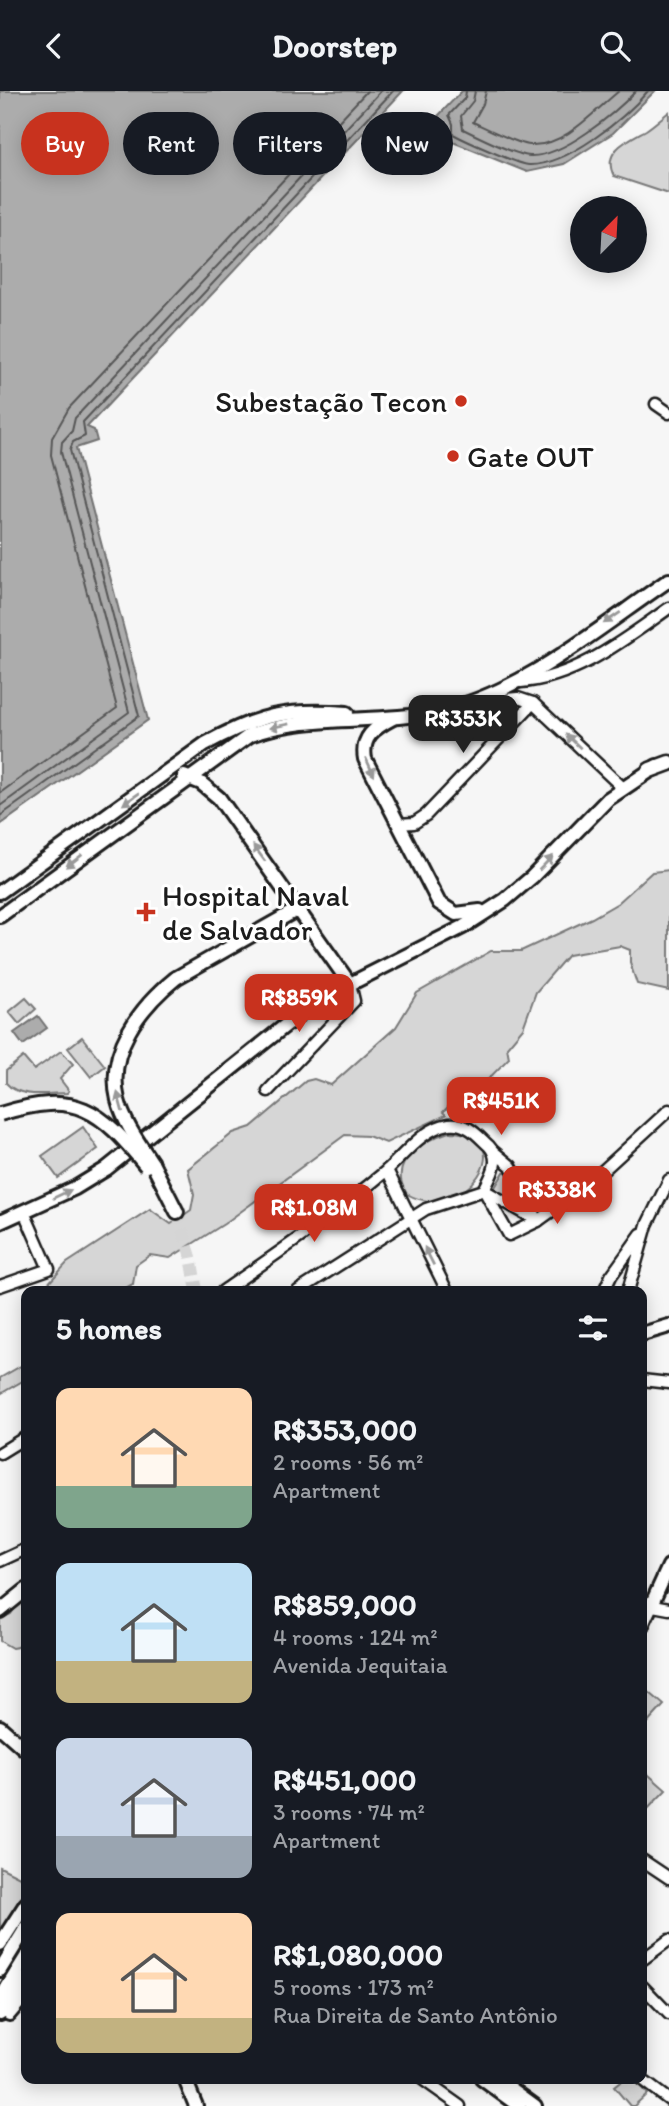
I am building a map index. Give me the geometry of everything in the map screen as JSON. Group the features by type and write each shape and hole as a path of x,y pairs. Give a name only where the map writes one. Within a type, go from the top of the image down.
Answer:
{"highway":[{"path":"650,770 669,763"}],"main road":[{"path":"0,916 231,746 271,727 439,712 474,701 513,682 669,580"},
{"path":"0,892 205,744 260,717 309,710 396,717"},
{"path":"396,717 372,731 366,739 364,751 399,824 443,908 462,915 495,907"},
{"path":"0,1222 106,1169 278,1031 350,984 495,907 532,877 593,813 650,770"},
{"path":"164,776 188,777 211,790 219,798 350,984"},
{"path":"177,1212 149,1164 118,1099 117,1066 122,1048 135,1021 151,1001 176,978 299,909"},
{"path":"0,1114 48,1105 81,1108 104,1119 149,1164"},
{"path":"647,1333 669,1327"},
{"path":"647,1603 669,1566"},
{"path":"0,1611 21,1594"},
{"path":"0,1727 21,1746"},
{"path":"0,1944 21,1912"},
{"path":"0,1970 21,1936"},
{"path":"0,1999 21,1965"},
{"path":"0,2014 21,1984"},
{"path":"0,2020 21,1999"},
{"path":"187,2084 196,2106"},
{"path":"489,2084 519,2106"},
{"path":"505,2084 535,2106"}],"street":[{"path":"656,404 669,413"},
{"path":"513,682 540,679 598,656 669,608"},
{"path":"474,701 517,698 533,703 623,788"},
{"path":"399,824 414,823 426,815 533,703"},
{"path":"268,1091 309,1045 349,1009 354,1001 350,984"},
{"path":"484,1189 509,1235 538,1221 669,1110"},
{"path":"230,1286 387,1170 412,1144 447,1124 472,1129 512,1166 538,1221"},
{"path":"306,1286 426,1209 484,1189 495,1166 493,1151"},
{"path":"387,1170 444,1286"},
{"path":"606,1286 647,1225 669,1180"},
{"path":"484,1189 538,1221"},
{"path":"0,1286 49,1269 24,1212"},
{"path":"629,1286 647,1225"},
{"path":"647,1381 669,1383"},
{"path":"0,1453 21,1440"},
{"path":"0,1560 21,1551"},
{"path":"647,1605 669,1609"},
{"path":"647,1863 669,1878"},
{"path":"647,1956 669,1940"},
{"path":"647,1991 669,2014"},
{"path":"429,2084 460,2106"},
{"path":"647,2084 669,2100"}],"shaded area":[{"path":"669,112 669,194 614,176 611,160 618,147"},
{"path":"669,870 669,991 637,984 630,963 630,950 620,946 568,955 536,992 523,1028 507,1047 509,1058 462,1106 455,1100 443,1112 446,1115 386,1143 368,1136 345,1135 224,1224 170,1258 150,1255 136,1265 133,1284 129,1286 46,1286 67,1263 150,1209 171,1224 191,1210 194,1194 188,1169 233,1133 251,1127 306,1081 314,1079 331,1085 396,1027 417,993 491,951 521,951 592,918 618,903 652,872"},
{"path":"26,998 36,1009 19,1024 9,1012"},
{"path":"82,1037 105,1066 91,1077 68,1048"},
{"path":"61,1051 73,1064 60,1079 69,1091 67,1093 26,1093 6,1083 6,1071 23,1057 34,1070"},
{"path":"83,1127 98,1149 58,1178 42,1156"},
{"path":"449,1132 471,1136 483,1147 484,1161 478,1176 466,1189 449,1198 429,1201 407,1194 401,1172 410,1154"},
{"path":"504,1172 508,1172 523,1202 521,1205 494,1189"},
{"path":"21,1366 21,1382 0,1394 0,1378"},
{"path":"21,1600 21,1642 12,1648 0,1641 0,1619 11,1614"},
{"path":"647,1690 664,1705 647,1724"},
{"path":"647,1773 666,1790 647,1810"},
{"path":"0,1867 21,1878 21,1902 0,1934"},
{"path":"618,2084 638,2084 647,2094 634,2106 630,2106 614,2087"}],"water":[{"path":"0,91 403,91 383,112 361,112 361,136 347,151 347,112 233,112 233,175 324,175 87,427 94,430 97,441 76,448 148,720 0,825"},
{"path":"462,91 655,91 613,133 564,164 527,172 453,142 453,112 442,112"},
{"path":"38,1016 47,1028 23,1045 14,1033"}],"tunnel":[{"path":"177,1212 191,1257 196,1286"}],"place":[{"name":"Subestação Tecon","path":"461,401"},
{"name":"Gate OUT","path":"453,456"},
{"name":"Hospital Naval de Salvador","path":"146,912"}]}
